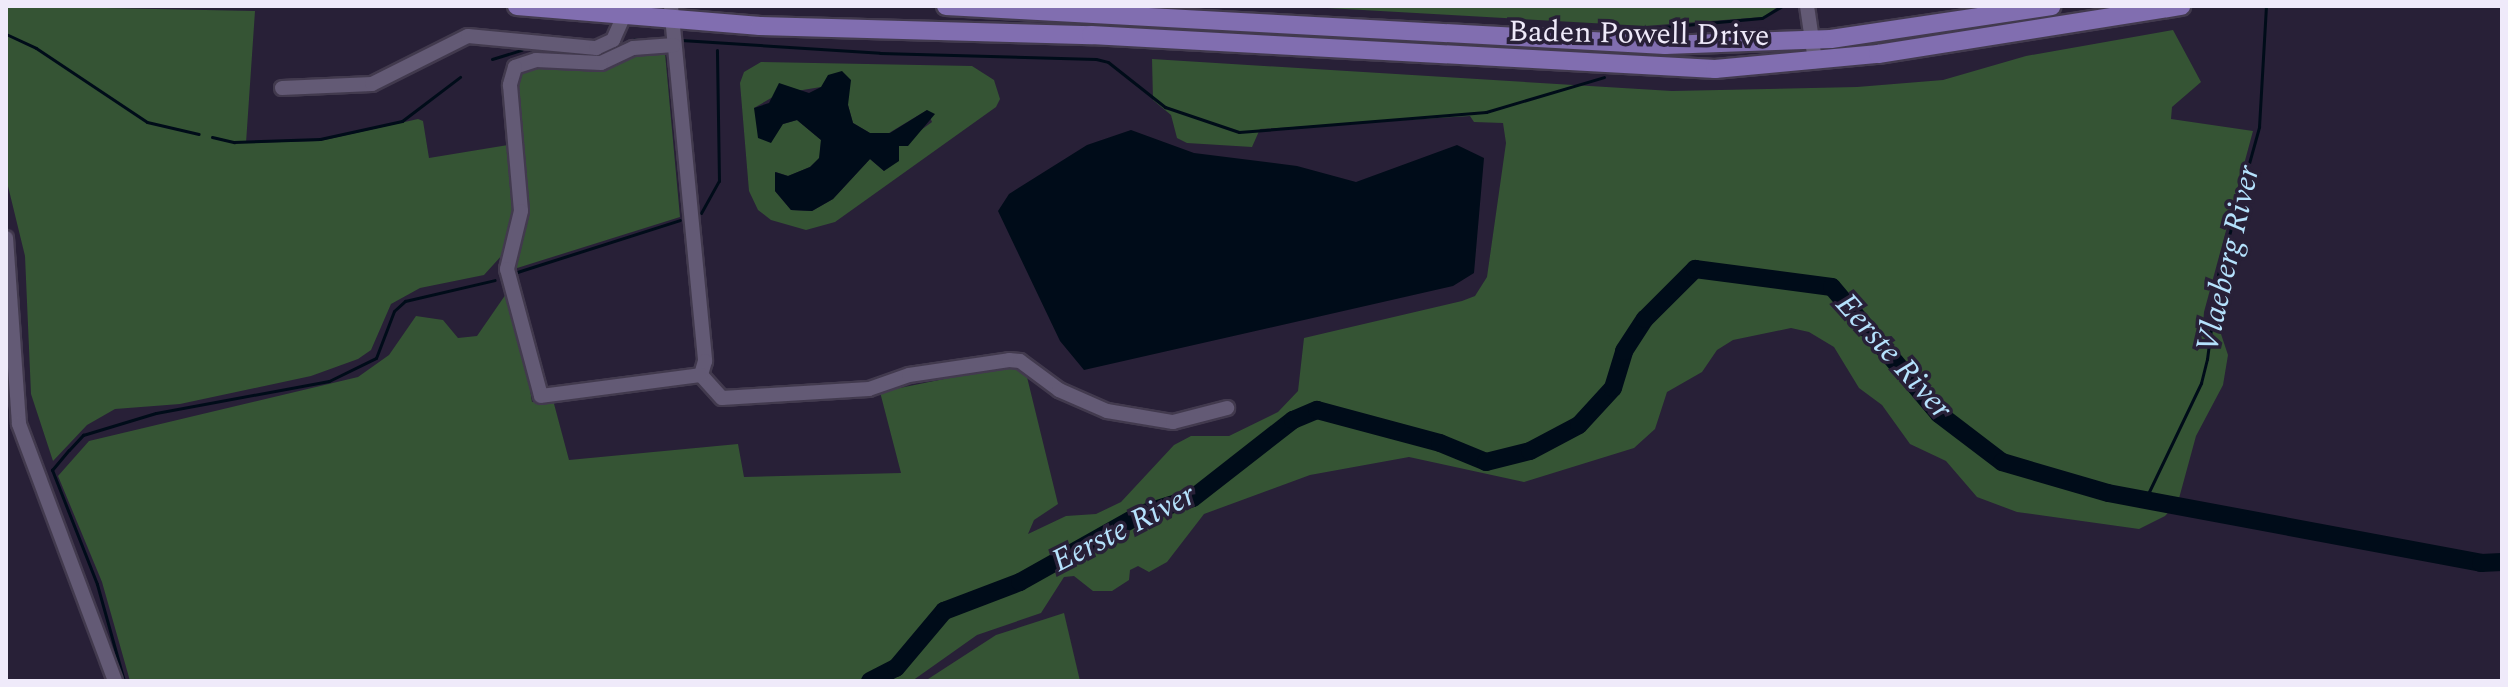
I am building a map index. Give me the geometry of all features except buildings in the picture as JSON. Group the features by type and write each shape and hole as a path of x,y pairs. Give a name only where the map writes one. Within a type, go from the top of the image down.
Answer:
{"main road":[{"name":"Baden Powell Drive","path":"517,6 672,11 760,26 1091,35 1667,68 1815,61 2181,6"},
{"name":"Baden Powell Drive","path":"946,6 1650,44 1812,41 2052,6"}],"street":[{"path":"1807,6 1815,61"},
{"path":"672,11 705,361 701,375"},
{"path":"282,88 372,84 468,36 596,48 613,40 621,22"},
{"path":"534,43 522,63 515,67 510,85 521,211 507,269 539,393 546,398 701,375"},
{"path":"522,63 601,63 633,48 674,45"},
{"path":"6,238 11,393 22,436 115,681"},
{"path":"701,375 722,398 742,400 869,389 909,375 1009,360 1020,361 1059,390 1107,411 1173,422 1227,408"}],"green space":[{"path":"6,6 255,11 246,143 320,141 418,119 423,121 429,158 508,145 515,214 503,254 484,275 420,288 391,304 371,350 358,359 311,376 180,404 115,409 87,425 53,461 31,394 25,256 6,178"},
{"path":"1292,6 1779,6 1763,17 1645,26"},
{"path":"2173,30 2201,82 2172,107 2171,119 2253,131 2204,312 2203,325 2210,320 2218,325 2228,355 2223,385 2196,436 2178,502 2165,516 2139,529 2017,512 1977,497 1946,461 1910,444 1882,405 1859,388 1834,347 1809,332 1791,328 1733,340 1717,350 1702,372 1667,392 1655,429 1634,448 1524,482 1409,457 1310,475 1204,514 1167,562 1149,572 1138,566 1130,570 1129,580 1112,591 1093,591 1074,576 1064,577 1041,613 977,635 912,681 130,681 102,582 58,476 89,441 358,377 389,355 416,316 443,320 458,338 477,336 506,294 521,331 532,402 553,400 569,460 738,444 744,477 901,473 880,392 1013,365 1027,377 1058,504 1034,520 1028,534 1066,516 1096,514 1121,502 1174,445 1191,436 1229,436 1278,412 1298,391 1304,338 1462,301 1475,296 1487,277 1506,143 1503,123 1474,122 1470,116 1260,129 1252,147 1187,143 1177,138 1171,115 1153,100 1152,59 1672,91 1857,87 1943,80 2026,56"},
{"path":"661,51 665,53 680,217 514,269 529,217 515,74 526,67 578,68"},
{"path":"761,62 972,66 994,80 1000,99 996,107 835,222 806,230 771,220 758,210 749,191 740,83 744,72","holes":["821,87 848,105 853,123 870,133 889,133 927,110 932,122 899,146 884,171 870,159 833,199 812,211 791,210 775,191 776,172 788,176 810,167 820,158 821,140 797,120 783,124 754,108 778,94"]},
{"path":"1064,613 1080,681 925,681 996,635"}],"water":[{"path":"842,71 851,80 848,105 853,123 870,133 890,133 927,110 935,114 908,146 899,146 899,161 884,171 870,159 833,199 812,211 791,210 775,191 775,172 788,176 810,167 819,158 821,140 797,120 783,124 771,143 758,138 754,108 769,103 779,83 809,93 821,87 828,75"},
{"path":"1131,130 1194,153 1297,166 1356,182 1457,145 1484,158 1474,273 1453,286 1084,370 1060,341 998,211 1009,194 1087,145"}],"waterway":[{"path":"1652,28 1762,18 1782,6"},
{"name":"Vlaeberg River","path":"2145,500 2201,383 2207,359 2218,275 2259,127 2266,6"},
{"path":"6,34 36,48 147,122 199,134"},
{"path":"616,49 635,39 653,40"},
{"path":"681,40 880,53 1096,59 1108,62 1165,107 1239,132 1486,112 1604,77"},
{"path":"492,59 522,50"},
{"path":"701,213 719,181 717,50"},
{"path":"532,51 555,54"},
{"path":"212,137 234,142 320,139 402,121 460,77"},
{"path":"514,273 680,220"},
{"name":"Eerste River","path":"870,681 896,668 944,611 1020,582 1141,514 1193,498 1293,420 1317,410 1440,443 1486,462 1530,451 1579,425 1613,388 1624,351 1645,319 1695,269 1832,287 1939,414 2002,462 2108,493 2481,563 2502,562"},
{"path":"124,681 97,584 52,470 69,450 83,435 156,413 329,381 376,358 394,311 405,301 495,280"}]}
